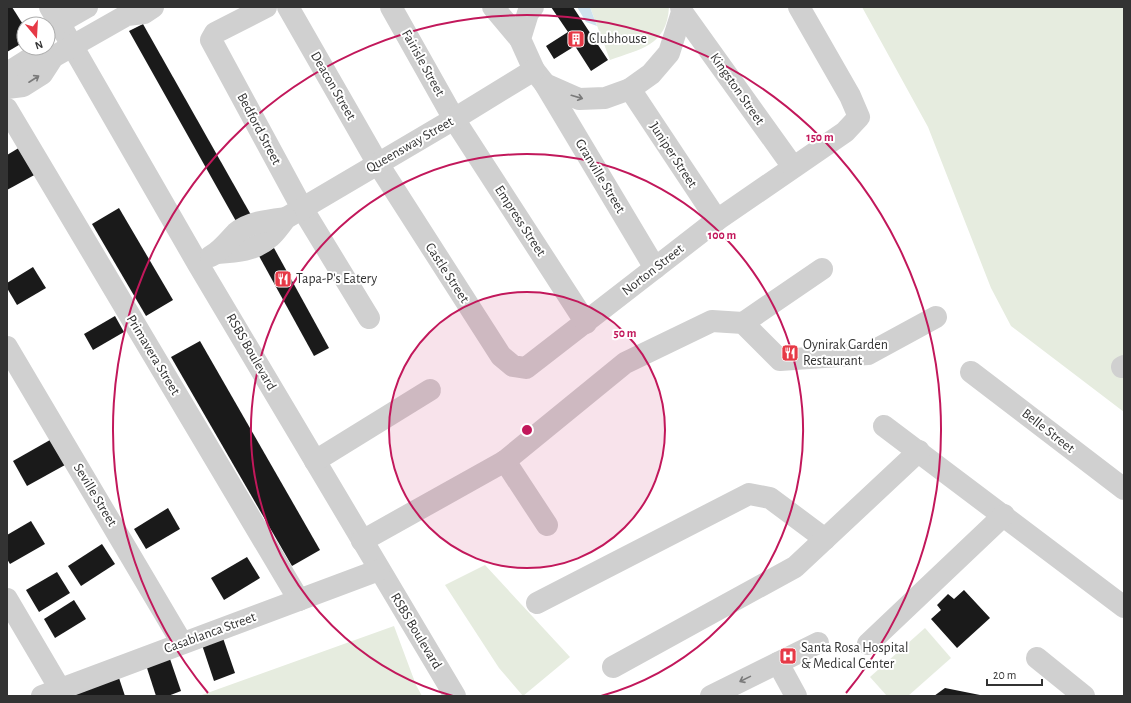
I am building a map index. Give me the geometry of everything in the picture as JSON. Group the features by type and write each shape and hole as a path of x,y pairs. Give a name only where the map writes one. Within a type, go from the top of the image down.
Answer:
{"street":[{"path":"54,15 87,7"},
{"path":"7,88 23,86 42,74 54,57 129,11 144,13 153,7"},
{"name":"Bedford Street","path":"266,7 215,33 211,40 294,213 369,318"},
{"name":"Deacon Street","path":"288,7 378,164"},
{"name":"Fairisle Street","path":"391,7 454,119"},
{"path":"493,7 520,39 539,77 579,99 605,98 630,89 651,74 669,53 681,9"},
{"path":"520,39 528,12 533,7"},
{"name":"Norton Street","path":"526,368 717,220 845,132 859,117 850,96 799,7"},
{"name":"Kingston Street","path":"681,9 793,167"},
{"name":"RSBS Boulevard","path":"54,15 198,264 455,696"},
{"path":"7,76 12,70 32,58 54,57"},
{"name":"Queensway Street","path":"198,264 217,253 246,251 259,244 270,237 294,213 454,119 539,77"},
{"name":"Granville Street","path":"539,77 655,268"},
{"name":"Juniper Street","path":"630,89 717,220"},
{"name":"Primavera Street","path":"7,109 299,600"},
{"name":"Empress Street","path":"454,119 586,323"},
{"name":"Castle Street","path":"378,164 501,356 513,366 526,368"},
{"path":"362,541 505,461 625,362 712,321 743,323 822,269"},
{"path":"743,323 780,360 868,354 936,317"},
{"name":"Seville Street","path":"7,347 182,643"},
{"name":"Belle Street","path":"972,372 1124,489"},
{"path":"315,461 430,390"},
{"path":"884,426 1121,599"},
{"path":"613,667 795,567 919,451"},
{"path":"505,461 547,525"},
{"path":"537,603 749,494 770,498 825,539"},
{"path":"868,644 1004,515"},
{"name":"Casablanca Street","path":"51,693 379,570"},
{"path":"7,600 51,693"},
{"path":"711,696 818,643"},
{"path":"1037,658 1084,696"},
{"path":"778,663 796,696"}],"shaded area":[{"path":"590,7 669,7 667,20 663,30 657,38 641,49 610,60"},
{"path":"862,7 1124,7 1124,412 1011,326 991,288 928,127"},
{"path":"485,565 570,657 523,696 499,668 445,585"},
{"path":"394,626 416,685 422,696 199,696"},
{"path":"925,628 951,658 908,696 887,696 870,677"}],"water":[{"path":"577,7 590,7 597,26 586,22"}],"building":[{"path":"7,7 12,7 18,16 16,16 16,47 7,52"},
{"name":"Clubhouse","path":"551,7 573,7 608,60 591,71 575,46 554,59 546,46 568,32"},
{"path":"143,24 251,215 237,223 129,31"},
{"path":"22,146 38,173 7,190 7,155"},
{"path":"119,208 173,300 146,316 92,224"},
{"path":"274,248 329,348 314,356 259,256"},
{"path":"33,267 46,288 17,305 7,288 7,283"},
{"path":"115,316 124,332 93,350 84,334"},
{"path":"200,341 320,550 292,566 171,357"},
{"path":"50,440 65,465 27,486 13,461"},
{"path":"168,508 180,529 146,549 134,529"},
{"path":"31,521 45,544 10,564 7,559 7,535"},
{"path":"102,544 115,564 81,586 68,566"},
{"path":"247,557 260,578 224,600 211,578"},
{"path":"57,572 70,593 39,612 26,590"},
{"path":"964,590 990,618 957,648 931,619 941,610 937,605 948,594 954,599"},
{"path":"74,600 86,619 55,638 44,619"},
{"path":"223,638 235,673 214,681 202,645"},
{"path":"169,656 181,691 168,696 156,696 146,665"},
{"path":"119,678 125,696 70,696"},
{"path":"945,688 980,695 980,696 934,696"}],"place":[{"name":"Clubhouse","path":"576,39"},
{"name":"Tapa-P's Eatery","path":"283,279"},
{"name":"Oynirak Garden Restaurant","path":"790,353"},
{"name":"Santa Rosa Hospital & Medical Center","path":"788,656"}]}
